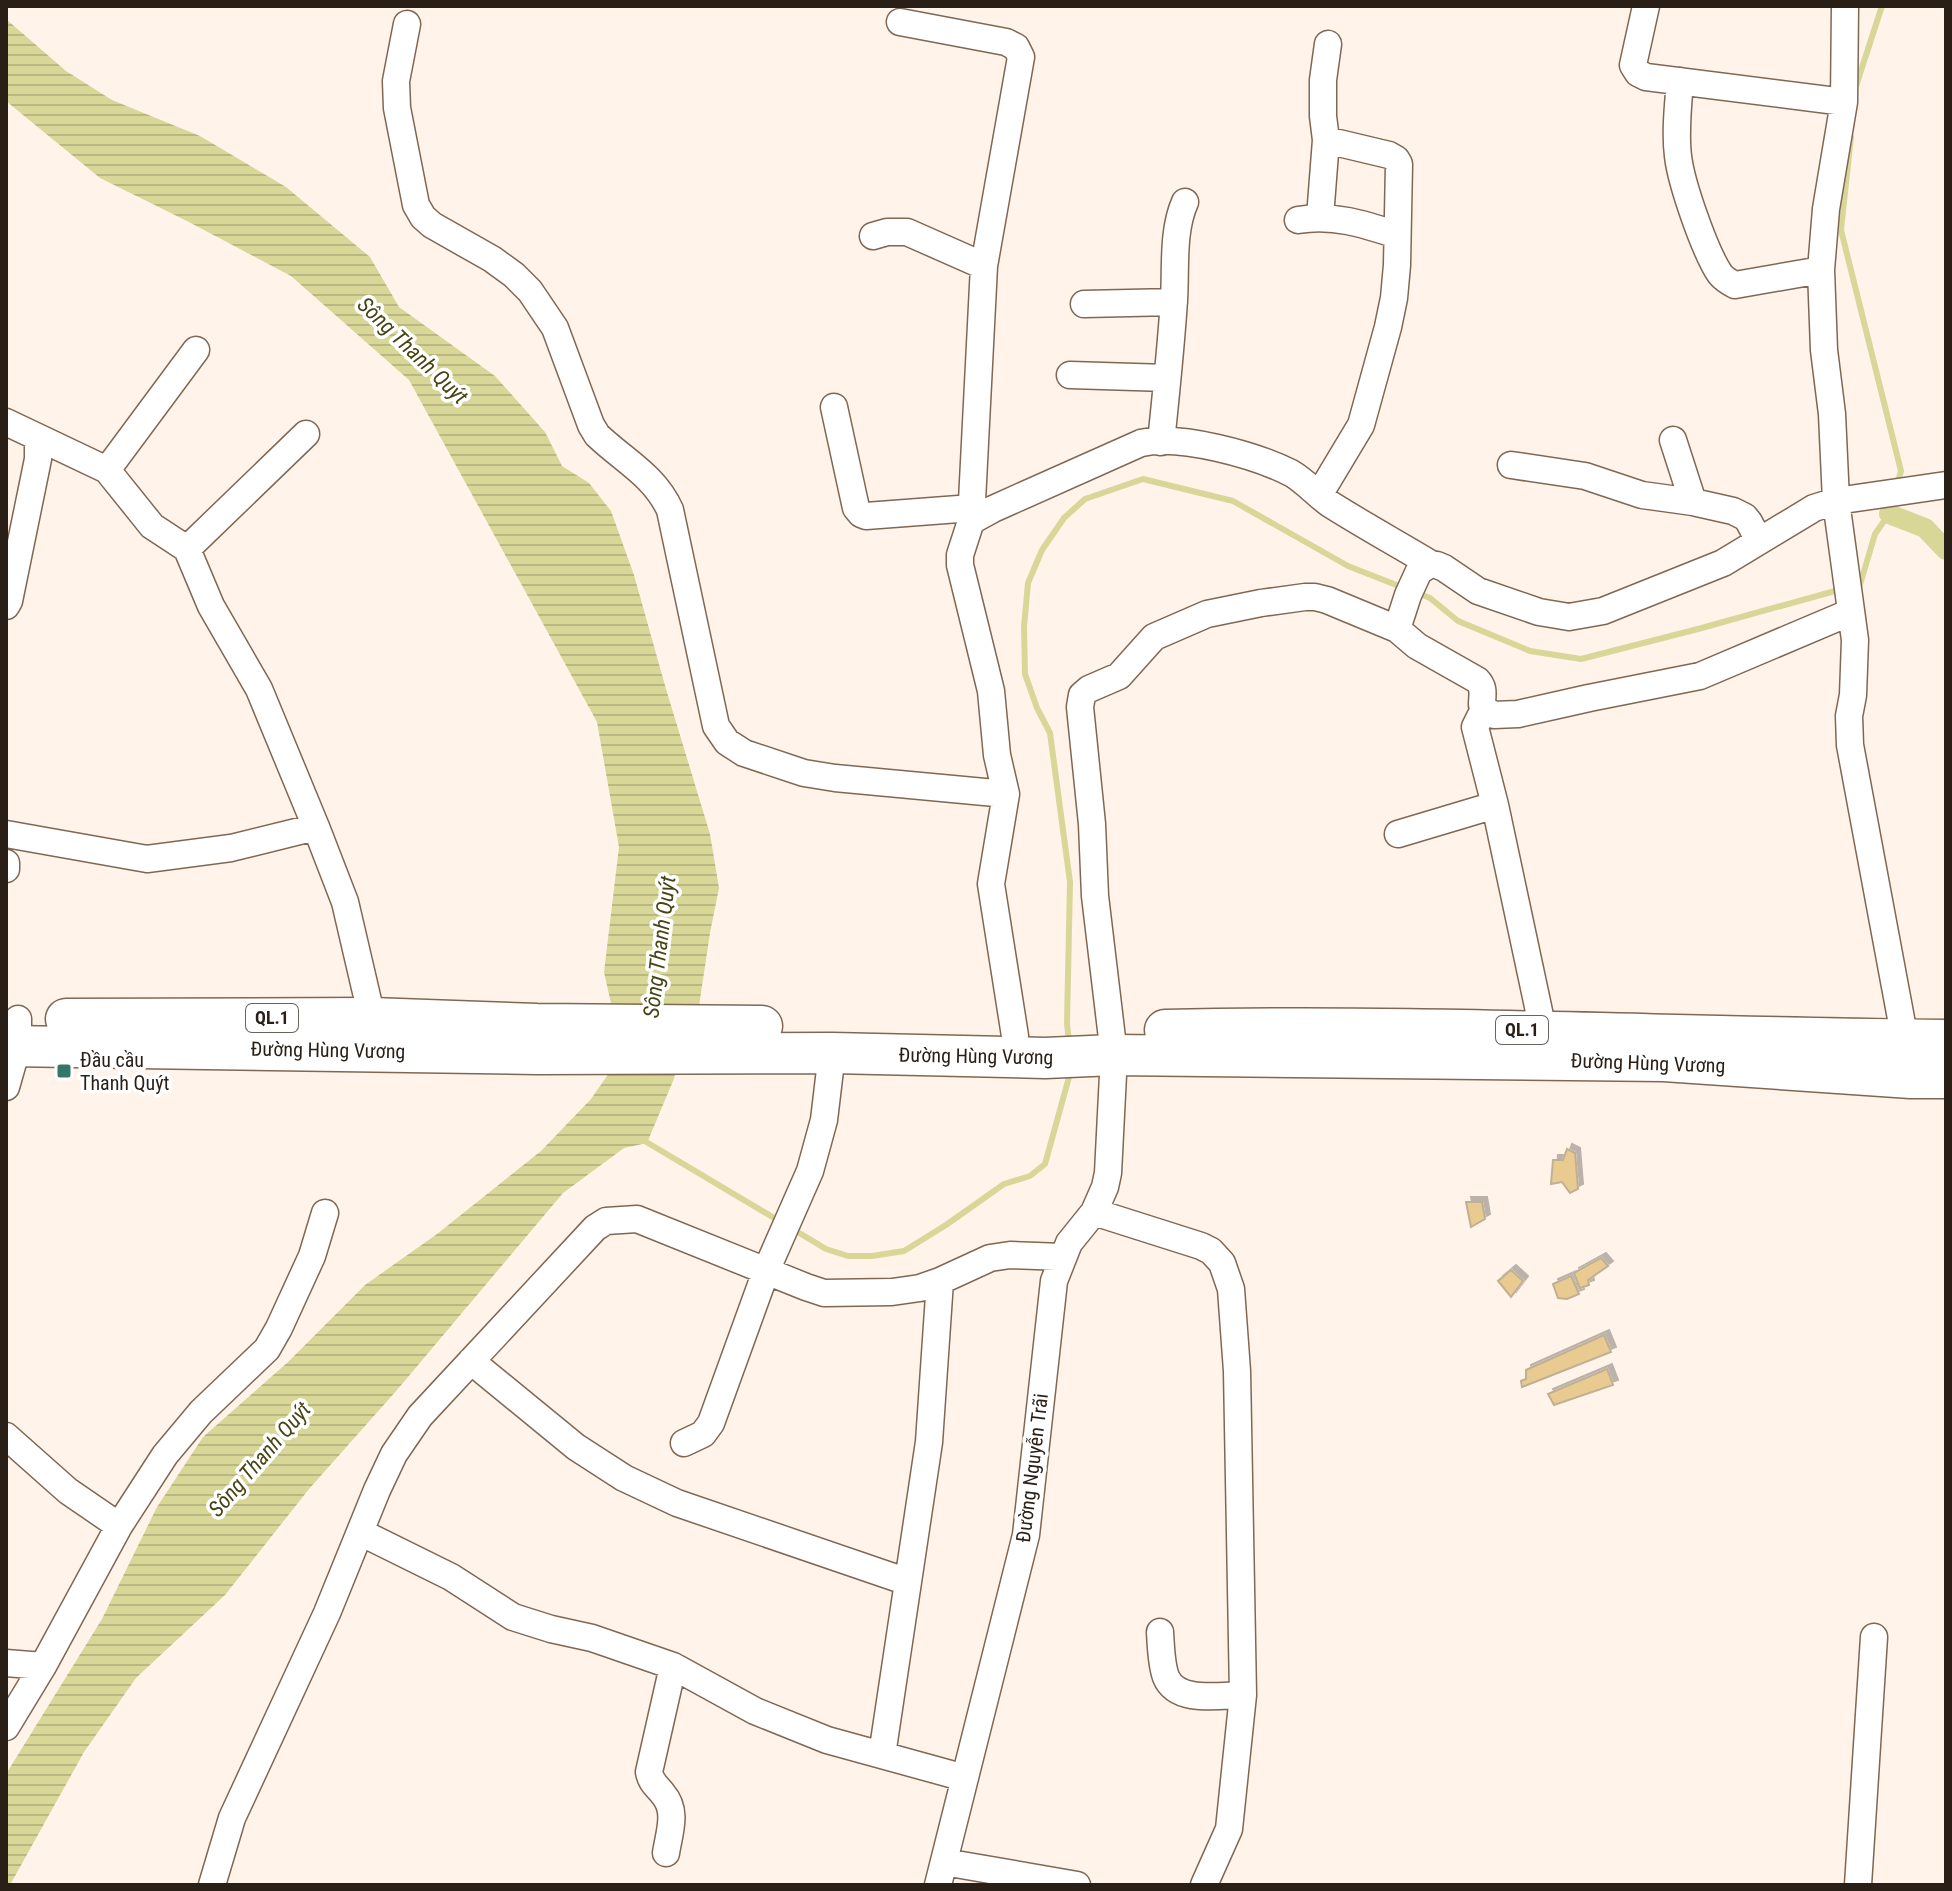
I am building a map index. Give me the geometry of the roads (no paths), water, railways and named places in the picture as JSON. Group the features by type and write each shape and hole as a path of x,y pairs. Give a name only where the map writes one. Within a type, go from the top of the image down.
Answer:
{"highway":[{"name":"Đường Hùng Vương","path":"12,1032 372,1018 537,1039"},
{"name":"Đường Hùng Vương","path":"769,1040 832,1053 1108,1039 1244,1028 1543,1030 1946,1040"},
{"name":"Đường Hùng Vương","path":"12,1032 1033,1043"},
{"name":"Đường Hùng Vương","path":"1108,1039 1664,1061 1946,1078"}],"street":[{"path":"1646,6 1633,65 1638,73 1646,77 1844,102"},
{"path":"1845,6 1844,102 1826,209 1821,270 1824,350 1832,414 1836,501 1855,640 1850,745 1905,1040"},
{"path":"900,22 1006,42 1016,47 1021,57 984,266 971,514 960,565 991,691 997,755 1006,794 991,884 1033,1043"},
{"path":"407,24 396,81 397,108 416,205 432,225 492,259 530,291 555,328 597,435 650,479 663,494 670,510 716,726 727,742 744,753 804,773 1006,794"},
{"path":"1328,44 1323,80 1326,140 1309,219 1347,220 1397,235"},
{"path":"1680,81 1678,156 1690,201 1720,274 1735,285 1821,270"},
{"path":"1319,495 1361,425 1394,298 1397,235 1398,161 1389,155 1326,140"},
{"path":"1161,442 1178,225 1185,202"},
{"path":"873,236 907,232 984,266"},
{"path":"1084,304 1174,302"},
{"path":"107,470 196,350"},
{"path":"1070,375 1167,378"},
{"path":"834,407 856,508 866,516 971,514 993,509 1141,443 1206,445 1245,455 1293,474 1328,503 1431,564 1444,568 1478,591 1539,612 1569,617 1603,611 1723,563 1814,508 1836,501 1946,485"},
{"path":"6,422 107,470 152,526 187,549 211,606 259,689 316,827 345,902 372,1018"},
{"path":"187,549 306,434"},
{"path":"6,606 38,459 38,438"},
{"path":"1673,440 1693,502"},
{"path":"1511,465 1585,476 1642,495 1733,511 1745,517 1759,541"},
{"path":"1431,564 1419,571 1397,629 1417,646 1482,684 1482,705 1494,715 1518,714 1700,676 1849,596"},
{"name":"Đường Nguyễn Trãi","path":"941,1874 1026,1535 1054,1281 1069,1243 1094,1212 1108,1173 1108,1039 1080,707 1082,695 1119,676 1154,637 1207,614 1261,603 1315,597 1397,629"},
{"path":"1484,709 1475,727 1495,805 1543,1030"},
{"path":"1398,834 1495,805"},
{"path":"6,834 147,859 231,848 316,827"},
{"path":"6,1087 12,1032"},
{"path":"684,1443 703,1434 711,1423 766,1271 810,1171 824,1120 832,1053"},
{"path":"1094,1212 1211,1251 1222,1263 1231,1289 1237,1371 1243,1695 1229,1829 1204,1885"},
{"path":"6,1727 119,1526 165,1455 192,1423 267,1349 312,1256 325,1213"},
{"path":"212,1885 232,1818 327,1613 394,1454 420,1416 595,1228 606,1221 637,1219 824,1293 892,1292 920,1288 990,1258 1034,1254 1063,1257"},
{"path":"882,1755 929,1442 940,1281"},
{"path":"471,1361 576,1447 624,1478 677,1503 908,1582"},
{"path":"6,1436 68,1491 119,1526"},
{"path":"360,1532 451,1577 513,1617 592,1638 673,1666 755,1711 827,1740 965,1778"},
{"path":"1160,1632 1165,1676 1178,1691 1195,1696 1243,1695"},
{"path":"1858,1885 1874,1637"},
{"path":"6,1663 43,1666"},
{"path":"666,1853 672,1809 665,1795 651,1782 649,1772 673,1666"},
{"path":"941,1874 1077,1885"}],"water":[{"name":"Sông Thanh Quýt","path":"6,19 66,71 112,100 200,136 286,187 370,257 399,307 495,376 545,432 562,466 589,483 611,511 634,575 710,834 719,888 699,1006 647,1143 624,1148 563,1193 309,1489 225,1595 136,1678 84,1752 10,1885 6,1885 6,1774 102,1619 157,1507 203,1437 288,1362 365,1285 437,1234 541,1151 591,1099 607,1076 616,1035 604,972 619,847 597,722 409,380 291,276 100,178 6,101"}],"waterway":[{"path":"1856,86 1882,6"},
{"path":"1851,137 1841,230 1901,471 1897,485"},
{"path":"1069,1043 1070,882 1050,733 1025,674 1024,627 1028,583 1042,550 1064,518 1085,499 1143,479 1233,501 1348,566 1404,588"},
{"path":"1857,588 1875,534 1889,514 1893,500"},
{"path":"1889,514 1925,528 1946,550"},
{"path":"1415,592 1430,598 1458,621 1530,651 1581,659 1842,589"},
{"path":"791,1228 826,1249 848,1256 904,1251 1004,1184 1030,1176 1045,1164 1071,1070"},
{"path":"643,1140 781,1222"}],"place":[{"name":"Đầu cầu Thanh Quýt","path":"64,1071"}]}
